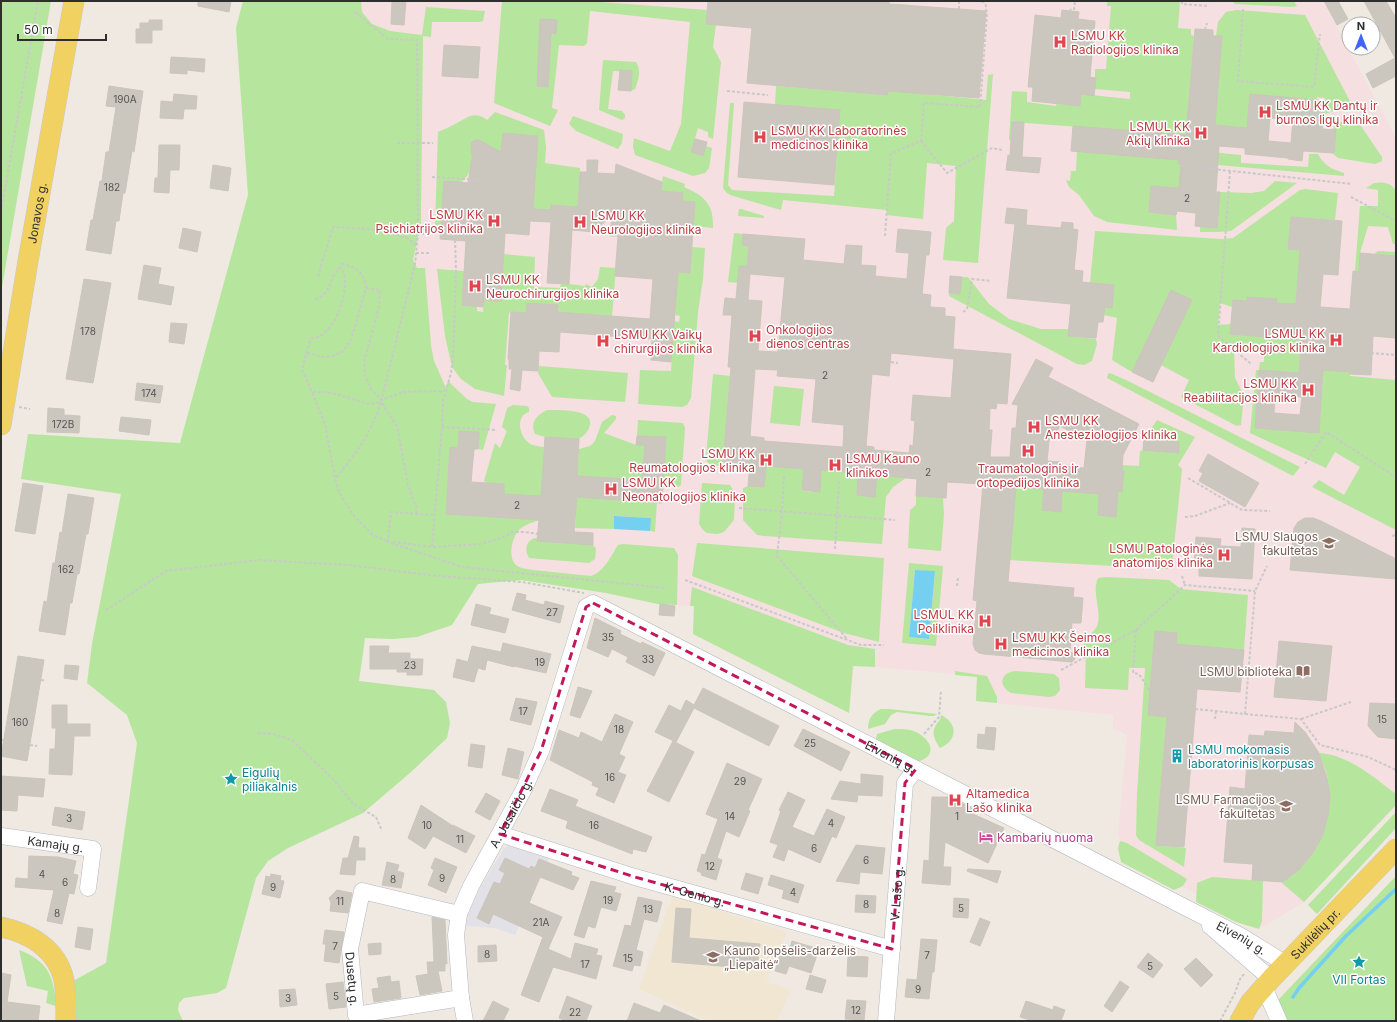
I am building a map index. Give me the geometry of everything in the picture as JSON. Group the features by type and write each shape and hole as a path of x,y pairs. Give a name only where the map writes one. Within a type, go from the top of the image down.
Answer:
{"main road":[{"name":"Jonavos g.","path":"1,425 29,254 74,1"},
{"name":"Sukilėlių pr.","path":"1240,1021 1250,1004 1267,983 1396,849"},
{"path":"1,927 24,933 38,942 50,954 59,967 66,992 66,1021"}],"street":[{"name":"Eivenių g.","path":"588,600 845,734 861,740 964,792 1241,936 1286,964"},
{"name":"A. Jasaičio g.","path":"465,1021 461,998 456,935 459,914 471,886 524,789 541,751 588,600"},
{"name":"V. Lašo g.","path":"886,1021 905,783 916,769"},
{"name":"K. Genio g.","path":"500,834 635,877 892,949"},
{"name":"Kamajų g.","path":"1,836 93,848 88,888"},
{"name":"Dusetų g.","path":"459,914 362,891 350,949 356,1015 461,998"},
{"name":"Eivenių g.","path":"1196,913 1253,964 1267,983"},
{"path":"1267,983 1279,1021"}],"path":[{"path":"1,212 38,1"},
{"path":"959,1 959,9"},
{"path":"976,1 985,1 987,14 980,107 924,103 921,140 947,173 992,148 1002,150"},
{"path":"1074,10 1075,1"},
{"path":"1182,1 1182,4 1209,6"},
{"path":"1243,9 1238,81 1314,87 1320,34"},
{"path":"335,480 368,436 376,418 415,264 418,234 418,40 388,39 355,12"},
{"path":"1205,30 1207,23"},
{"path":"726,91 768,95"},
{"path":"885,236 891,153 921,140"},
{"path":"397,143 432,144"},
{"path":"1203,168 1352,184"},
{"path":"1230,171 1218,336 1251,364"},
{"path":"432,177 483,180"},
{"path":"1351,196 1396,221"},
{"path":"318,276 333,227 371,229 407,238 417,246"},
{"path":"418,234 430,234"},
{"path":"432,546 433,515 442,427 443,401 451,373 453,358 456,271 455,240"},
{"path":"416,253 430,253"},
{"path":"307,353 324,357 332,356 342,352 351,340 366,288 363,275 349,265 342,264 341,268 335,273 330,287 324,294 315,299"},
{"path":"341,268 344,276 345,289 339,310 331,327 320,336 311,340 302,369 313,392 325,424 335,480 339,492 353,515 373,535 388,542 462,567 666,588"},
{"path":"963,312 967,309 972,279 991,281"},
{"path":"366,288 380,290 379,307 364,363 365,375 371,389 381,401 397,426 408,485 417,514"},
{"path":"1371,353 1396,355"},
{"path":"890,362 898,363"},
{"path":"313,392 340,394 368,404 381,401 403,392 445,391"},
{"path":"442,427 496,430"},
{"path":"1305,464 1326,432 1396,477"},
{"path":"784,476 777,556 848,640"},
{"path":"1188,478 1242,510 1270,511"},
{"path":"835,549 839,481"},
{"path":"1186,517 1195,516 1231,503"},
{"path":"739,508 782,510 895,520"},
{"path":"388,542 390,512 433,515"},
{"path":"388,542 432,546 481,544 501,538 513,532 538,534"},
{"path":"1392,536 1396,535"},
{"path":"106,610 166,572 259,560 348,565 438,576 522,582 588,600"},
{"path":"1245,714 1255,591 1267,566"},
{"path":"1182,576 1185,586"},
{"path":"957,586 958,578"},
{"path":"684,580 861,645 884,645"},
{"path":"1060,670 1136,630 1185,586 1255,591"},
{"path":"1136,630 1133,673 1139,674 1150,691"},
{"path":"41,680 46,681"},
{"path":"924,734 939,717 941,690"},
{"path":"1195,709 1301,719 1351,702"},
{"path":"1216,711 1216,719"},
{"path":"1301,719 1320,745 1368,756 1396,770"},
{"path":"258,732 273,734 292,740 333,779 353,804 376,817 382,831"},
{"path":"30,744 37,746"},
{"path":"1220,1021 1235,993 1240,979 1253,964"}],"highlighted area":[{"path":"593,603 916,769 905,783 892,949 635,877 500,834 541,751 586,607"}],"shaded area":[{"name":"LSMU Kauno klinikos","path":"361,1 1323,1 1341,35 1341,56 1352,56 1396,138 1396,805 1304,902 1259,929 1125,854 1118,835 1127,735 1113,728 1113,715 976,701 977,676 854,665 849,713 693,634 694,606 658,604 606,593 521,580 276,381 421,222 423,35 390,31 372,24 362,12"},
{"path":"509,845 550,856 515,935 495,928 466,926 468,913 477,893 503,850"},
{"name":"Kauno lopšelis-darželis „Liepaitė“","path":"672,896 787,932 766,982 791,990 777,1021 709,1021 639,989"}],"green space":[{"path":"1,1 51,1 1,293"},
{"path":"243,1 361,1 362,12 372,24 390,31 422,35 426,7 485,11 483,21 480,22 432,22 431,37 423,36 421,222 413,260 417,268 425,268 431,345 434,361 446,388 448,381 467,399 473,402 496,404 483,450 478,449 479,432 459,431 458,448 450,447 446,514 539,520 525,525 519,530 514,537 511,552 513,561 516,565 533,570 591,576 600,571 610,559 618,545 623,544 674,548 678,555 677,605 658,604 606,593 521,580 478,584 452,625 417,637 393,639 365,638 359,681 434,690 446,702 450,723 447,738 411,772 363,813 288,848 268,861 256,878 226,988 217,993 184,998 179,1003 178,1010 183,1021 74,1021 73,981 106,963 137,743 127,715 87,683 92,644 121,494 21,479 28,434 180,443 248,195 236,28"},
{"path":"502,1 587,1 707,10 706,24 716,25 713,47 721,62 713,139 708,137 708,132 698,128 691,152 703,156 706,146 712,148 709,168 705,173 693,176 635,155 633,146 634,138 670,151 681,124 690,22 590,11 587,43 584,46 559,45 552,108 558,110 550,126 494,103"},
{"path":"1107,1 1180,1 1178,28 1191,29 1191,35 1194,36 1186,135 1012,122 1011,141 1009,139 1012,91 1027,92 1027,102 1056,106 1056,104 1080,106 1081,94 1130,99 1130,92 1095,89 1095,69 1106,69 1111,6 1107,6"},
{"path":"1232,1 1294,1 1297,6 1235,4"},
{"path":"895,4 912,5 905,92 986,100 988,75 993,74 978,263 943,260 946,228 954,221 956,166 927,163 923,219 886,215 887,210 783,200 781,210 730,195 723,188 730,103 734,103 728,185 732,190 834,196 840,110 775,105 776,86 888,95"},
{"path":"1237,10 1305,15 1354,109 1336,110 1323,115 1325,98 1317,97 1317,100 1250,95 1247,128 1215,125 1222,37 1216,36 1218,22 1226,12"},
{"path":"603,60 636,62 638,65 638,79 635,89 631,91 632,72 613,71 608,109 622,111 625,118 622,120 599,110"},
{"path":"495,112 544,130 546,147 545,163 580,168 578,207 552,205 551,210 533,209 538,136 503,133 502,149 490,209 494,148 479,140 475,140 471,143 472,159 470,169 465,178 461,183 444,182 441,226 435,227 438,132 474,115 487,120"},
{"path":"573,116 623,134 622,143 618,149 576,131 569,124"},
{"path":"1344,121 1354,121 1361,126 1382,157 1382,161 1375,164 1338,158 1332,153 1334,153 1336,131 1332,130 1336,124"},
{"path":"1077,151 1179,159 1178,164 1181,164 1179,188 1151,186 1149,212 1176,215 1177,230 1107,222 1094,216 1079,195 1069,187 1066,180 1070,181 1071,171 1076,171"},
{"path":"1211,152 1241,155 1241,163 1308,167 1309,154 1318,154 1326,164 1344,173 1344,176 1218,165 1218,163 1211,162"},
{"path":"663,176 685,184 684,187 698,194 707,202 712,213 713,228 693,226 695,202 682,201 683,193 661,191"},
{"path":"1275,181 1297,183 1231,231 1200,232 1200,226 1217,228 1220,192 1251,193 1264,191"},
{"path":"1374,183 1389,184 1396,191 1396,244 1393,244 1388,227 1368,226 1360,253 1359,272 1355,271 1360,206 1378,206 1378,190 1366,188"},
{"path":"1305,189 1338,193 1335,220 1291,217 1288,249 1300,250 1296,304 1276,303 1277,299 1247,297 1247,301 1233,300 1232,307 1220,303 1218,325 1231,324 1230,334 1302,340 1299,373 1259,370 1260,362 1264,362 1264,351 1234,350 1235,378 1244,396 1241,425 1237,426 1181,397 1189,380 1161,365 1192,300 1171,291 1132,372 1112,360 1117,318 1104,315 1105,307 1111,308 1114,285 1090,283 1095,231 1222,239 1233,238 1300,190"},
{"path":"739,209 764,216 764,218 738,216"},
{"path":"734,233 743,234 742,245 749,246 747,266 739,266 738,283 728,282"},
{"path":"692,247 705,248 691,398 687,405 682,407 638,404 640,370 671,371 674,321 679,322 680,316 675,315 677,272 690,273"},
{"path":"1378,251 1396,252 1396,256 1374,254"},
{"path":"504,254 535,257 534,287 560,288 561,283 585,286 586,284 592,287 598,279 600,267 616,268 612,316 557,312 557,305 527,303 526,313 509,313 504,396 475,389 461,379 452,367 445,336 437,269 464,271 462,305 477,306 477,311 483,312 484,300 501,301"},
{"path":"962,277 968,277 989,304 1009,319 1041,329 1068,329 1068,336 1096,339 1097,344 1092,361 1084,365 1077,364 949,296 949,293 960,294"},
{"path":"539,366 628,373 625,402 552,397 538,373"},
{"path":"1314,369 1350,372 1350,376 1396,380 1396,530 1312,487 1319,480 1344,495 1360,467 1335,452 1326,468 1250,433 1256,370 1259,370 1255,428 1319,433 1323,376 1314,375"},
{"path":"1110,373 1300,467 1293,476 1107,378 1108,374"},
{"path":"713,374 730,376 723,462 719,466 712,465 707,462 706,458"},
{"path":"774,386 804,389 800,426 770,423"},
{"path":"513,405 527,406 529,408 529,412 525,414 520,422 521,431 523,436 530,444 544,447 542,480 555,497 504,494 504,484 487,483 484,481 495,443 500,448 507,431 502,427 507,408"},
{"path":"547,410 572,411 584,414 590,421 589,429 579,439 545,437 535,434 533,426 535,420"},
{"path":"612,415 616,416 616,419 604,433 636,445 645,445 642,480 577,476 579,449 590,446 595,441 602,422"},
{"path":"638,420 683,423 685,428 681,485 678,487 663,485 666,437 637,436"},
{"path":"1157,420 1195,437 1178,465 1182,469 1172,566 1167,569 1009,560 1016,487 1044,489 1042,510 1060,512 1062,491 1099,494 1098,515 1116,517 1118,491 1122,492 1124,472 1120,471 1120,465 1139,466 1140,451 1143,450 1179,452 1179,442 1144,439"},
{"path":"766,466 804,469 802,491 819,492 821,470 858,473 857,495 874,497 877,475 906,478 893,487 886,497 882,544 764,536 757,535 743,520 743,488 748,486 764,487"},
{"path":"702,483 730,485 735,494 734,520 724,532 718,534 707,533 699,524"},
{"path":"916,496 943,498 944,514 941,551 908,548 910,510 916,505"},
{"path":"577,497 657,502 655,532 650,531 650,518 615,516 614,529 575,528"},
{"path":"534,538 593,545 596,549 595,559 589,563 529,558 526,549 529,542"},
{"path":"697,543 884,558 879,642 844,633 692,576"},
{"path":"909,563 943,566 936,646 902,643","holes":["915,570 935,572 929,639 909,637"]},
{"path":"1106,577 1169,580 1181,589 1248,595 1244,650 1176,644 1177,633 1155,632 1148,715 1167,717 1156,845 1186,848 1184,867 1139,840 1136,835 1137,794 1145,668 1129,668 1128,690 1085,688 1086,647 1076,633 1087,636 1094,631 1098,624 1099,617 1096,586 1098,578"},
{"path":"692,587 848,645 875,649 875,667 853,666 849,713 693,634 694,606 690,606"},
{"path":"955,671 987,676 997,697 997,703 976,701 977,677 955,675"},
{"path":"1015,671 1054,674 1059,678 1060,690 1055,696 1049,697 1011,693 1004,687 1002,680 1006,674"},
{"path":"881,709 937,714 930,716 897,712 891,715 885,724 868,729 871,717 875,712"},
{"path":"941,715 951,723 954,732 950,741 940,748 934,735 934,730"},
{"path":"895,729 913,731 923,737 927,741 930,749 930,753 927,757 916,762 876,739 877,734"},
{"path":"1319,753 1350,762 1369,774 1396,794 1396,805 1304,902 1282,883 1299,870 1309,859 1316,849 1325,827 1328,815 1329,791 1328,779"},
{"path":"1396,812 1396,828 1317,914 1308,905"},
{"path":"1120,841 1127,843 1187,879 1183,886 1174,890 1121,862 1118,848"},
{"name":"VII Fortas","path":"1396,876 1396,1021 1285,1021 1278,1003 1279,999"},
{"path":"1212,877 1263,881 1262,921 1259,929 1236,922 1196,902 1197,883"},
{"path":"19,950 37,959 48,971 53,986 56,1006 46,1003 48,991 27,986"}],"water":[{"path":"614,516 651,518 650,531 614,529"},
{"path":"915,570 935,571 929,639 909,637"}],"building":[{"path":"198,1 231,1 229,12 198,6"},
{"path":"392,1 406,1 404,25 391,24"},
{"path":"708,1 889,1 889,4 986,11 979,98 888,91 888,95 747,83 752,28 706,24"},
{"path":"1324,1 1338,1 1346,16 1341,16 1341,23 1337,25"},
{"path":"1364,1 1386,1 1396,18 1396,76 1373,88 1366,74 1395,58 1381,32 1381,16 1372,16"},
{"path":"1062,10 1079,12 1078,19 1095,21 1090,77 1096,78 1094,96 1081,94 1080,106 1032,101 1033,87 1028,87 1035,15 1061,18"},
{"path":"540,19 557,20 556,34 551,33 548,87 537,86"},
{"path":"149,20 162,20 162,30 152,30 152,43 136,43 136,29 140,29 140,23 149,23"},
{"path":"1195,29 1213,30 1213,36 1222,36 1215,125 1247,128 1250,94 1325,101 1322,129 1336,130 1334,153 1303,151 1302,161 1288,158 1245,154 1245,148 1219,146 1216,192 1220,192 1217,228 1195,226 1196,213 1177,211 1176,215 1149,212 1151,186 1179,188 1181,164 1178,164 1179,160 1071,151 1073,126 1186,135","holes":["1270,118 1293,120 1291,143 1268,141"]},
{"path":"444,45 480,47 478,78 442,76"},
{"path":"171,57 205,59 204,72 187,70 187,74 170,73"},
{"path":"620,70 632,71 631,91 618,90"},
{"path":"109,86 143,91 134,152 132,151 119,221 116,221 111,254 86,250 100,181 102,181 106,152 109,152 116,107 106,106"},
{"path":"174,94 197,96 196,109 184,109 183,119 160,118 161,101 173,102"},
{"path":"744,102 840,110 834,185 738,177"},
{"path":"1012,122 1024,122 1022,157 1041,158 1039,173 1006,170 1008,155 1010,156"},
{"path":"503,133 538,136 533,209 551,210 551,205 578,207 580,172 587,172 587,160 598,160 597,173 615,174 616,164 662,182 661,191 683,193 682,201 695,202 690,273 678,272 671,362 651,360 652,339 609,336 609,341 599,340 600,335 560,332 559,352 539,351 538,371 522,370 520,391 510,389 512,369 509,369 508,359 511,312 526,313 527,303 558,305 557,312 650,319 653,279 615,276 618,236 610,236 612,215 594,232 572,230 569,284 547,283 551,222 530,221 529,235 505,233 501,301 484,300 483,307 462,305 466,241 440,239 444,181 468,183 472,158 471,143 475,140 479,140 501,152"},
{"path":"695,139 707,142 703,156 691,152"},
{"path":"159,145 180,145 179,170 170,170 169,193 154,192 155,178 158,178"},
{"path":"213,165 231,168 228,191 210,188"},
{"path":"1007,208 1027,210 1026,225 1061,228 1062,222 1073,223 1073,229 1078,230 1074,270 1083,271 1082,282 1114,285 1112,308 1105,307 1103,322 1098,322 1096,338 1068,336 1071,304 1007,298 1015,224 1005,223"},
{"path":"1291,217 1342,221 1338,275 1323,274 1320,307 1350,309 1353,271 1359,272 1360,253 1396,256 1396,338 1373,336 1371,375 1323,370 1319,433 1255,428 1259,370 1299,373 1302,340 1230,334 1233,300 1247,301 1247,297 1277,299 1276,303 1296,304 1300,250 1288,249","holes":["1275,395 1302,397 1300,415 1274,413"]},
{"path":"183,228 201,232 197,252 179,248"},
{"path":"898,229 931,232 929,255 926,255 922,294 931,295 930,307 945,308 945,316 955,317 953,349 1011,354 1007,404 997,403 996,409 990,408 989,430 992,430 990,457 1010,457 1012,428 1016,428 1018,405 1012,404 1036,359 1053,368 1048,377 1139,424 1123,455 1122,471 1124,471 1122,492 1118,491 1116,517 1098,515 1099,494 1062,491 1061,512 1042,510 1044,489 1016,487 1008,582 1074,588 1073,597 1083,598 1081,623 1072,623 1070,651 1075,655 1075,659 1072,662 984,654 975,650 973,644 977,601 973,600 983,484 947,482 946,498 916,496 917,479 877,475 875,497 857,495 858,473 821,470 820,492 802,490 804,469 766,466 764,487 748,486 750,464 723,462 731,367 728,367 732,315 723,315 725,298 736,299 739,266 747,266 749,246 742,245 743,234 805,239 803,260 844,264 846,245 862,246 861,265 876,266 875,276 907,279 909,253 896,252","holes":["750,274 785,277 778,352 758,351 762,301 748,300","891,353 954,359 951,398 913,395 911,420 915,421 913,446 910,445 909,453 874,450 874,447 866,446 872,374 889,376","755,369 778,370 777,376 816,379 812,422 844,425 843,447 764,441 764,438 750,436","1060,426 1087,440 1084,468 1060,466 1060,462 1047,461 1050,431 1057,431"]},
{"path":"144,265 161,268 158,284 174,287 171,305 138,299"},
{"path":"950,276 962,277 960,294 949,293"},
{"path":"84,279 111,283 93,383 66,379"},
{"path":"1171,290 1192,300 1153,382 1132,372"},
{"path":"171,323 187,324 184,344 169,342"},
{"path":"137,383 163,386 160,403 135,400"},
{"path":"48,408 64,409 64,415 80,416 79,433 47,432"},
{"path":"121,417 151,420 149,435 119,431"},
{"path":"459,431 479,432 478,449 474,449 471,482 504,484 504,494 541,496 545,437 579,439 577,476 642,480 645,445 636,445 637,436 666,437 662,503 577,497 574,532 593,533 593,545 537,541 539,520 446,514 450,447 458,448"},
{"path":"1144,439 1179,442 1179,453 1143,450"},
{"path":"1208,454 1259,483 1245,507 1199,481 1203,473 1199,471"},
{"path":"23,483 43,486 35,534 15,531"},
{"path":"68,494 94,498 79,574 77,574 72,603 70,603 65,635 39,631 44,601 47,602 53,563 55,563 60,532 62,533"},
{"name":"LSMU Slaugos fakultetas","path":"1305,518 1313,518 1321,521 1396,559 1396,579 1290,570 1294,528 1298,522"},
{"name":"LSMU Patologinės anatomijos klinika","path":"1242,528 1255,529 1252,579 1199,576 1199,564 1194,563 1196,537 1221,539 1220,546 1241,547"},
{"path":"517,593 526,595 525,600 544,605 545,601 564,606 560,623 512,610"},
{"path":"476,604 491,608 489,614 509,619 505,633 471,625"},
{"path":"660,604 675,606 674,616 659,615"},
{"path":"595,618 621,631 620,634 665,653 654,676 626,662 628,657 612,649 608,657 587,648"},
{"name":"LSMU mokomasis laboratorinis korpusas","path":"1155,631 1177,633 1176,644 1244,650 1240,692 1197,689 1184,847 1156,845 1167,717 1148,715"},
{"name":"LSMU biblioteka","path":"1279,641 1332,646 1326,701 1274,697"},
{"path":"503,643 551,654 546,673 487,660 485,670 478,668 474,682 453,677 457,659 468,662 472,646 501,652"},
{"path":"370,646 389,646 388,653 410,653 410,659 423,659 422,675 407,675 407,672 397,672 397,669 370,669"},
{"path":"18,656 44,660 27,761 1,756"},
{"path":"65,665 79,666 77,680 64,678"},
{"path":"578,687 592,691 580,718 570,715"},
{"path":"703,688 779,726 769,746 694,708 676,742 655,732 669,705 681,711 686,700 694,705"},
{"path":"516,698 537,702 531,725 510,720"},
{"path":"1370,703 1396,704 1396,739 1378,737 1368,726"},
{"path":"52,705 67,705 67,724 90,724 90,736 74,736 72,775 49,774 50,749 55,749 56,728 52,728"},
{"path":"615,714 633,722 619,754 625,757 618,772 626,775 614,803 596,795 599,788 592,785 593,782 550,760 559,730 579,738 581,732 602,742"},
{"name":"LSMU Farmacijos fakultetas","path":"1295,722 1305,732 1319,753 1327,778 1330,796 1328,816 1322,837 1312,854 1300,869 1283,882 1252,880 1253,864 1224,862 1230,787 1245,789 1249,735 1264,736 1265,731 1294,733"},
{"path":"986,727 996,728 994,750 977,748 978,734 985,735"},
{"path":"803,729 850,752 841,771 794,746"},
{"path":"673,741 694,752 669,802 647,791"},
{"path":"471,744 485,746 482,768 468,766"},
{"path":"508,748 524,752 518,779 502,775"},
{"path":"727,763 762,779 748,810 750,811 739,837 726,831 717,858 722,860 716,880 701,875 702,873 697,871 702,854 705,855 718,819 706,814"},
{"path":"861,774 883,776 882,796 858,795 857,802 831,799 840,781 861,784"},
{"path":"1,776 45,779 43,797 18,795 17,811 1,810"},
{"path":"550,789 578,800 575,806 652,837 646,852 633,849 632,854 566,828 568,821 541,811"},
{"path":"788,792 805,800 792,827 814,836 827,809 845,817 836,838 832,836 820,863 788,849 784,861 773,857 778,845 770,842 781,811 779,810"},
{"path":"486,793 500,801 490,820 475,812"},
{"path":"932,797 950,797 975,810 973,814 1004,828 988,863 945,842 943,867 951,867 950,885 922,883 924,860 929,861"},
{"path":"421,805 453,826 475,836 466,853 433,836 425,849 408,838"},
{"path":"55,807 85,812 82,830 52,825"},
{"path":"354,836 359,837 358,848 365,848 365,860 356,860 355,875 340,874 343,858 348,858"},
{"path":"856,845 885,848 882,874 860,872 859,884 836,881"},
{"path":"29,856 58,857 76,861 73,874 78,875 74,894 69,893 62,924 47,921 54,890 15,887 16,878 28,879"},
{"path":"435,858 457,867 446,893 428,885 434,870 431,868"},
{"path":"505,858 529,869 531,866 535,868 539,859 572,872 571,875 579,878 573,890 540,877 529,903 562,917 548,949 571,959 575,943 598,949 596,955 602,956 596,979 553,967 539,1002 521,995 543,937 493,914 489,924 477,918 494,882 500,884 505,873 499,870"},
{"path":"387,862 399,865 397,871 404,873 401,888 382,885"},
{"path":"968,869 1001,871 997,883 967,871"},
{"path":"746,873 763,878 758,894 741,889"},
{"path":"271,874 281,876 280,880 284,881 280,898 262,894 266,876 270,877"},
{"path":"771,875 804,885 798,903 782,898 784,890 768,885"},
{"path":"591,881 616,887 614,892 621,894 616,911 601,907 595,928 588,926 584,938 574,935"},
{"path":"337,890 352,893 348,913 330,911 331,903 329,898"},
{"path":"856,895 876,896 875,913 855,912"},
{"path":"638,897 662,902 657,922 644,919 636,950 643,952 640,966 634,965 632,971 613,966 625,925 631,926"},
{"path":"954,898 969,899 968,918 953,917"},
{"path":"676,908 691,909 689,938 760,944 757,969 672,962"},
{"path":"432,917 445,920 447,964 445,963 445,971 438,971 442,991 420,995 416,976 428,974 427,962 434,962"},
{"path":"980,918 990,922 980,946 970,942"},
{"path":"78,927 93,929 90,950 75,947"},
{"path":"325,930 344,932 339,963 324,961 326,944 323,944"},
{"path":"921,939 937,940 934,972 932,972 929,999 905,997 907,979 917,980"},
{"path":"792,941 819,949 811,973 789,966 786,974 775,971 782,949 789,951"},
{"path":"381,943 381,954 369,955 368,944"},
{"path":"496,945 497,961 478,962 478,946"},
{"path":"1148,953 1163,965 1153,978 1137,967"},
{"path":"848,956 868,957 867,977 847,976"},
{"path":"1196,958 1213,975 1201,987 1184,969"},
{"path":"1,973 11,975 7,1002 40,1006 38,1021 1,1021"},
{"path":"810,975 826,980 822,993 806,989"},
{"path":"390,976 391,982 399,981 401,998 374,1002 372,989 379,988 377,978"},
{"path":"1120,981 1129,987 1112,1012 1104,1006"},
{"path":"343,982 346,1007 329,1009 326,984"},
{"path":"295,989 297,1005 280,1007 279,990"},
{"path":"567,996 592,1006 586,1021 567,1021 559,1018"},
{"path":"847,1000 866,1001 864,1020 845,1019"},
{"path":"493,1001 509,1009 503,1021 483,1021"},
{"path":"1026,1001 1053,1010 1054,1006 1065,1010 1061,1021 1033,1021 1020,1017"},
{"path":"634,1003 660,1013 664,1005 701,1021 627,1021"}],"waterway":[{"path":"1293,997 1299,988 1346,936 1396,889"}],"place":[{"name":"LSMU KK Radiologijos klinika","path":"1060,42"},
{"name":"LSMU KK Dantų ir burnos ligų klinika","path":"1265,112"},
{"name":"LSMUL KK Akių klinika","path":"1201,133"},
{"name":"LSMU KK Laboratorinės medicinos klinika","path":"760,137"},
{"name":"LSMU KK Psichiatrijos klinika","path":"494,221"},
{"name":"LSMU KK Neurologijos klinika","path":"580,222"},
{"name":"LSMU KK Neurochirurgijos klinika","path":"475,286"},
{"name":"Onkologijos dienos centras","path":"755,336"},
{"name":"LSMUL KK Kardiologijos klinika","path":"1336,340"},
{"name":"LSMU KK Vaikų chirurgijos klinika","path":"603,341"},
{"name":"LSMU KK Reabilitacijos klinika","path":"1308,390"},
{"name":"LSMU KK Anesteziologijos klinika","path":"1034,427"},
{"name":"Traumatologinis ir ortopedijos klinika","path":"1028,451"},
{"name":"LSMU KK Reumatologijos klinika","path":"766,460"},
{"name":"LSMU Kauno klinikos","path":"835,465"},
{"name":"LSMU KK Neonatologijos klinika","path":"611,489"},
{"name":"LSMU Slaugos fakultetas","path":"1329,543"},
{"name":"LSMU Patologinės anatomijos klinika","path":"1224,555"},
{"name":"LSMUL KK Poliklinika","path":"985,621"},
{"name":"LSMU KK Šeimos medicinos klinika","path":"1001,644"},
{"name":"LSMU biblioteka","path":"1303,671"},
{"name":"LSMU mokomasis laboratorinis korpusas","path":"1177,756"},
{"name":"Eigulių piliakalnis","path":"231,779"},
{"name":"Altamedica Lašo klinika","path":"955,800"},
{"name":"LSMU Farmacijos fakultetas","path":"1286,806"},
{"name":"Kambarių nuoma","path":"986,837"},
{"name":"Kauno lopšelis-darželis „Liepaitė“","path":"713,957"},
{"name":"VII Fortas","path":"1359,962"}]}
